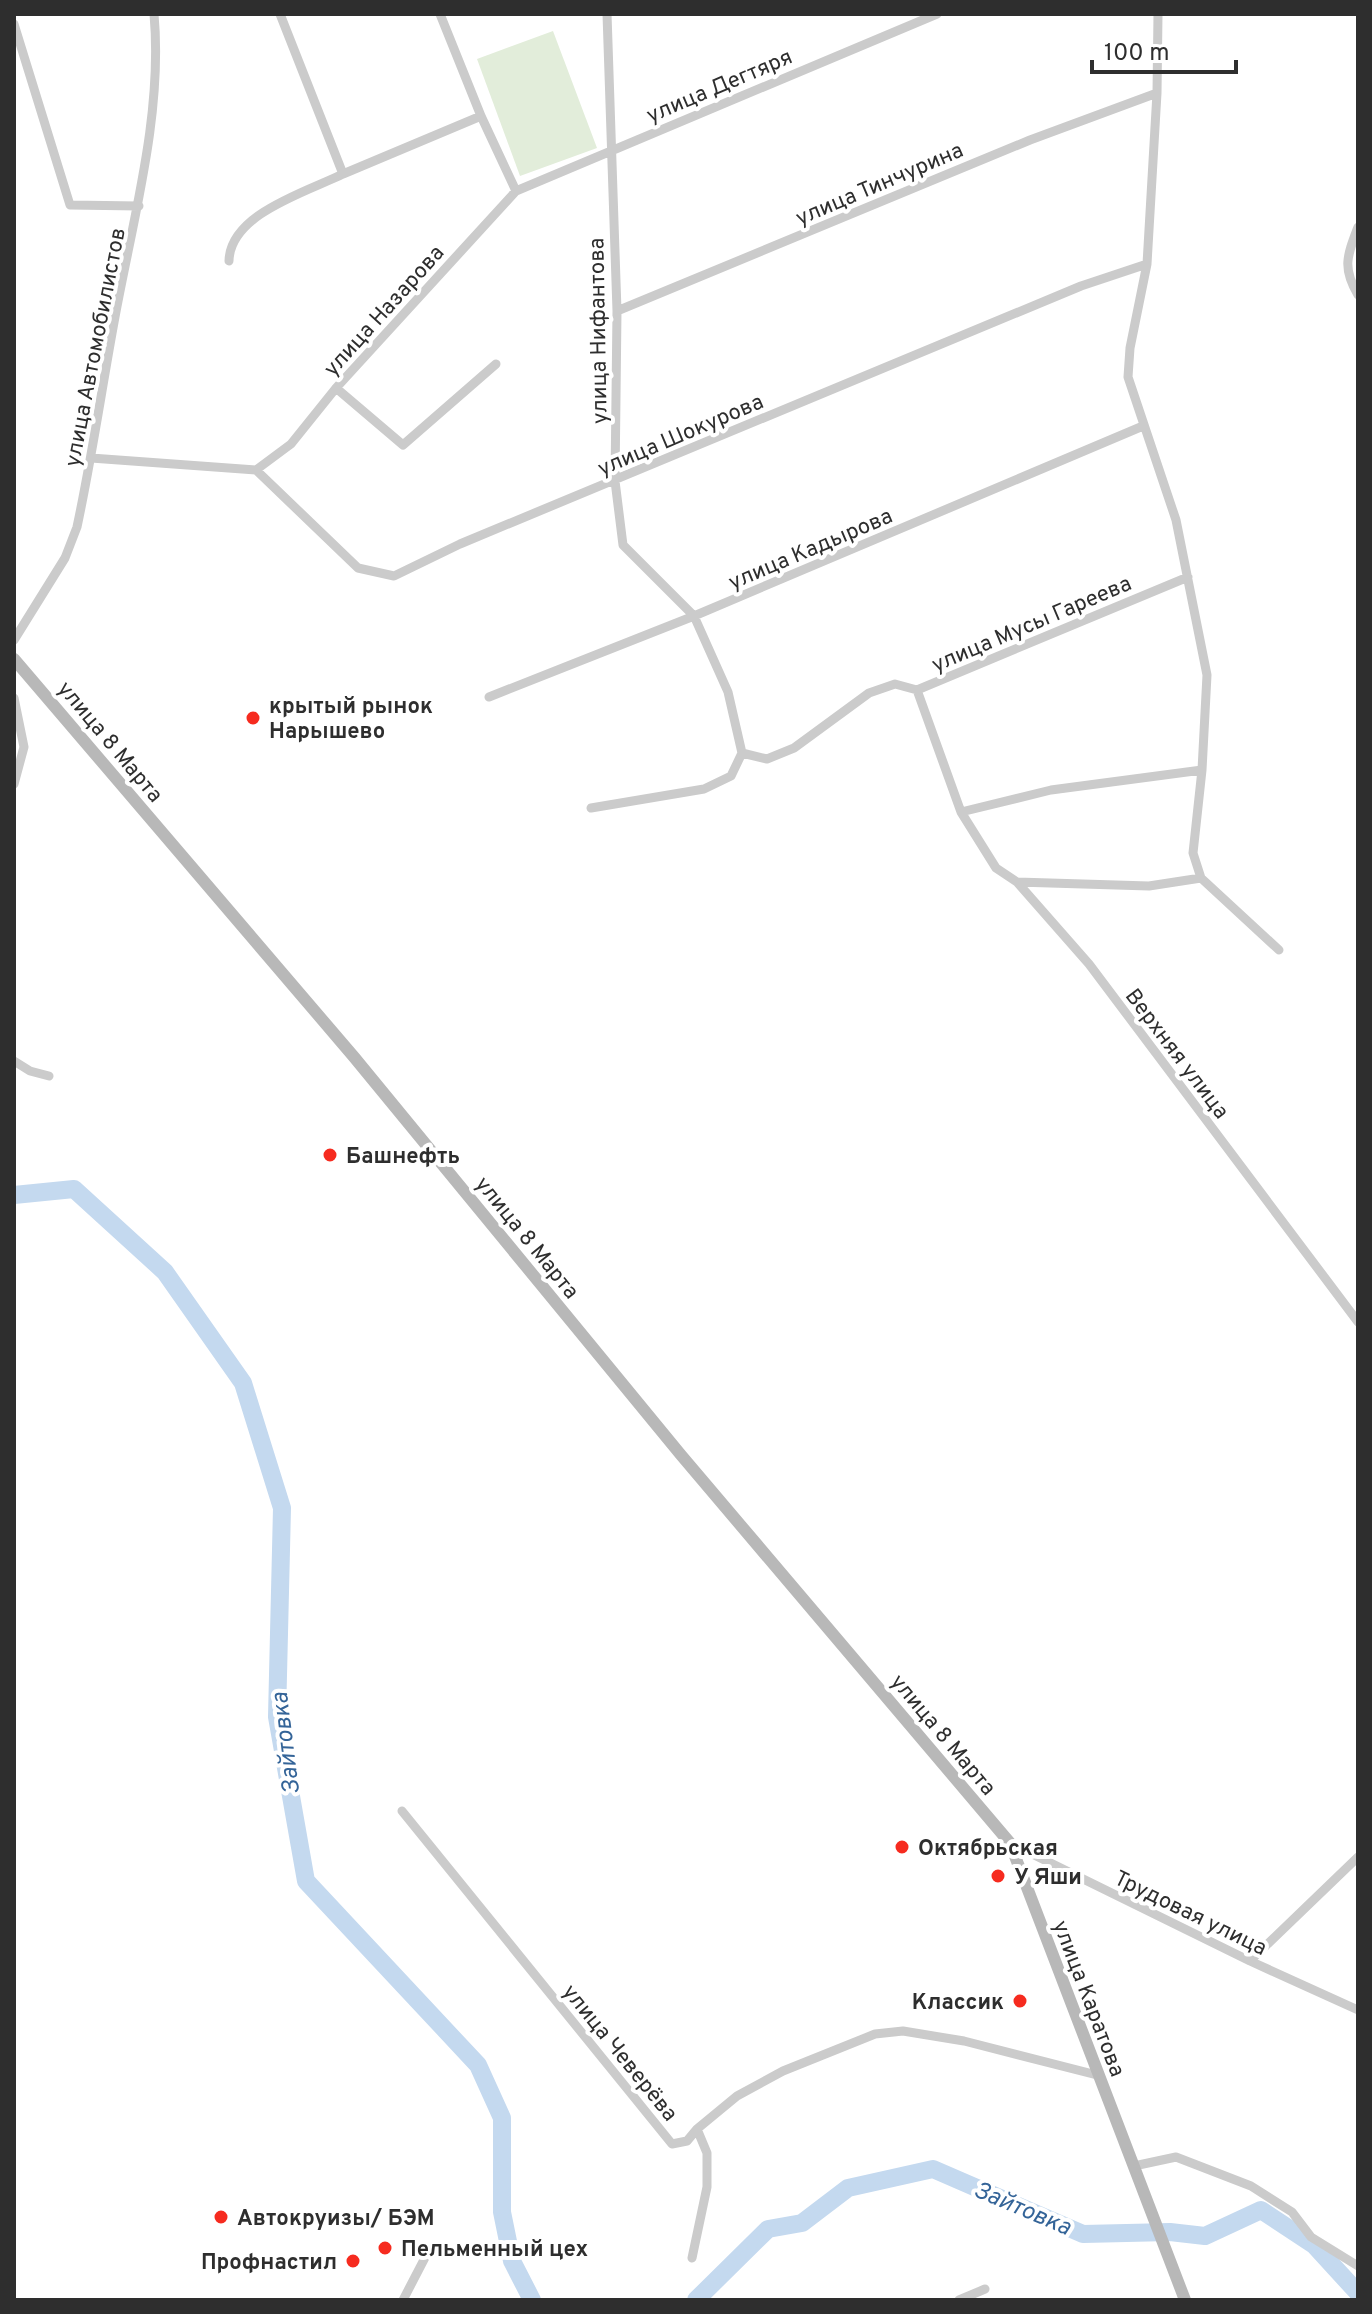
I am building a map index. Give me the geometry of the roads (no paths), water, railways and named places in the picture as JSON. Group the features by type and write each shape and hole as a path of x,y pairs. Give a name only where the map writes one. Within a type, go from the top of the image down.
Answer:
{"main road":[{"name":"улица 8 Марта","path":"14,659 354,1057 681,1455 1010,1843"},
{"name":"улица Каратова","path":"1010,1843 1185,2300"}],"street":[{"path":"139,206 157,51 154,14"},
{"path":"280,14 343,174"},
{"path":"440,14 481,116 516,191"},
{"name":"улица Нифантова","path":"607,14 617,311 615,481 623,545 694,616 728,692 742,753"},
{"name":"улица Дегтяря","path":"516,191 937,14"},
{"path":"1158,14 1157,93 1147,264 1130,348 1128,377 1176,520 1207,675 1202,770 1193,853 1201,878 1279,950"},
{"name":"улица Автомобилистов","path":"14,24 70,205 139,206 115,315 77,527 65,558 14,640"},
{"name":"улица Тинчурина","path":"617,311 1030,140 1157,93"},
{"path":"229,261 230,249 237,235 255,216 343,174 481,116"},
{"name":"улица Назарова","path":"256,470 291,444 336,388 516,191"},
{"path":"1358,227 1350,249 1347,276 1358,295"},
{"name":"улица Шокурова","path":"256,470 358,568 394,576 460,544 1081,286 1147,264"},
{"path":"336,388 403,445 496,364"},
{"name":"улица Кадырова","path":"489,697 694,616 1143,426"},
{"path":"91,458 256,470"},
{"name":"улица Мусы Гареева","path":"742,753 767,759 794,748 869,693 895,684 917,690 1188,577"},
{"name":"Верхняя улица","path":"917,690 961,812 996,868 1017,882 1089,964 1358,1322"},
{"path":"14,698 24,747 14,784"},
{"path":"591,808 704,789 731,776 742,753"},
{"path":"961,812 1051,790 1202,770"},
{"path":"1017,882 1149,886 1201,878"},
{"path":"14,1061 30,1071 49,1076"},
{"name":"улица Чеверёва","path":"402,1811 672,2144 687,2141 737,2096 783,2071 875,2034 903,2031 964,2041 1097,2075"},
{"name":"Трудовая улица","path":"1010,1843 1250,1961 1358,2010"},
{"path":"1250,1961 1358,1857"},
{"path":"692,2258 707,2187 707,2153 697,2129"},
{"path":"1134,2166 1176,2157 1251,2186 1292,2212 1311,2237 1358,2266"},
{"path":"403,2300 429,2250"},
{"path":"959,2300 985,2289"}],"waterway":[{"name":"Зайтовка","path":"14,1195 74,1189 165,1272 243,1383 282,1508 277,1717 306,1881 478,2065 502,2118 502,2212 512,2261 532,2300"},
{"name":"Зайтовка","path":"696,2300 768,2229 802,2223 848,2188 933,2169 1083,2234 1170,2232 1205,2236 1261,2210 1314,2245 1358,2293"}],"place":[{"name":"крытый рынок Нарышево","path":"253,718"},
{"name":"Башнефть","path":"330,1155"},
{"name":"Октябрьская","path":"902,1847"},
{"name":"У Яши","path":"998,1876"},
{"name":"Классик","path":"1020,2001"},
{"name":"Автокруизы/ БЭМ","path":"221,2217"},
{"name":"Пельменный цех","path":"385,2248"},
{"name":"Профнастил","path":"353,2261"}]}
